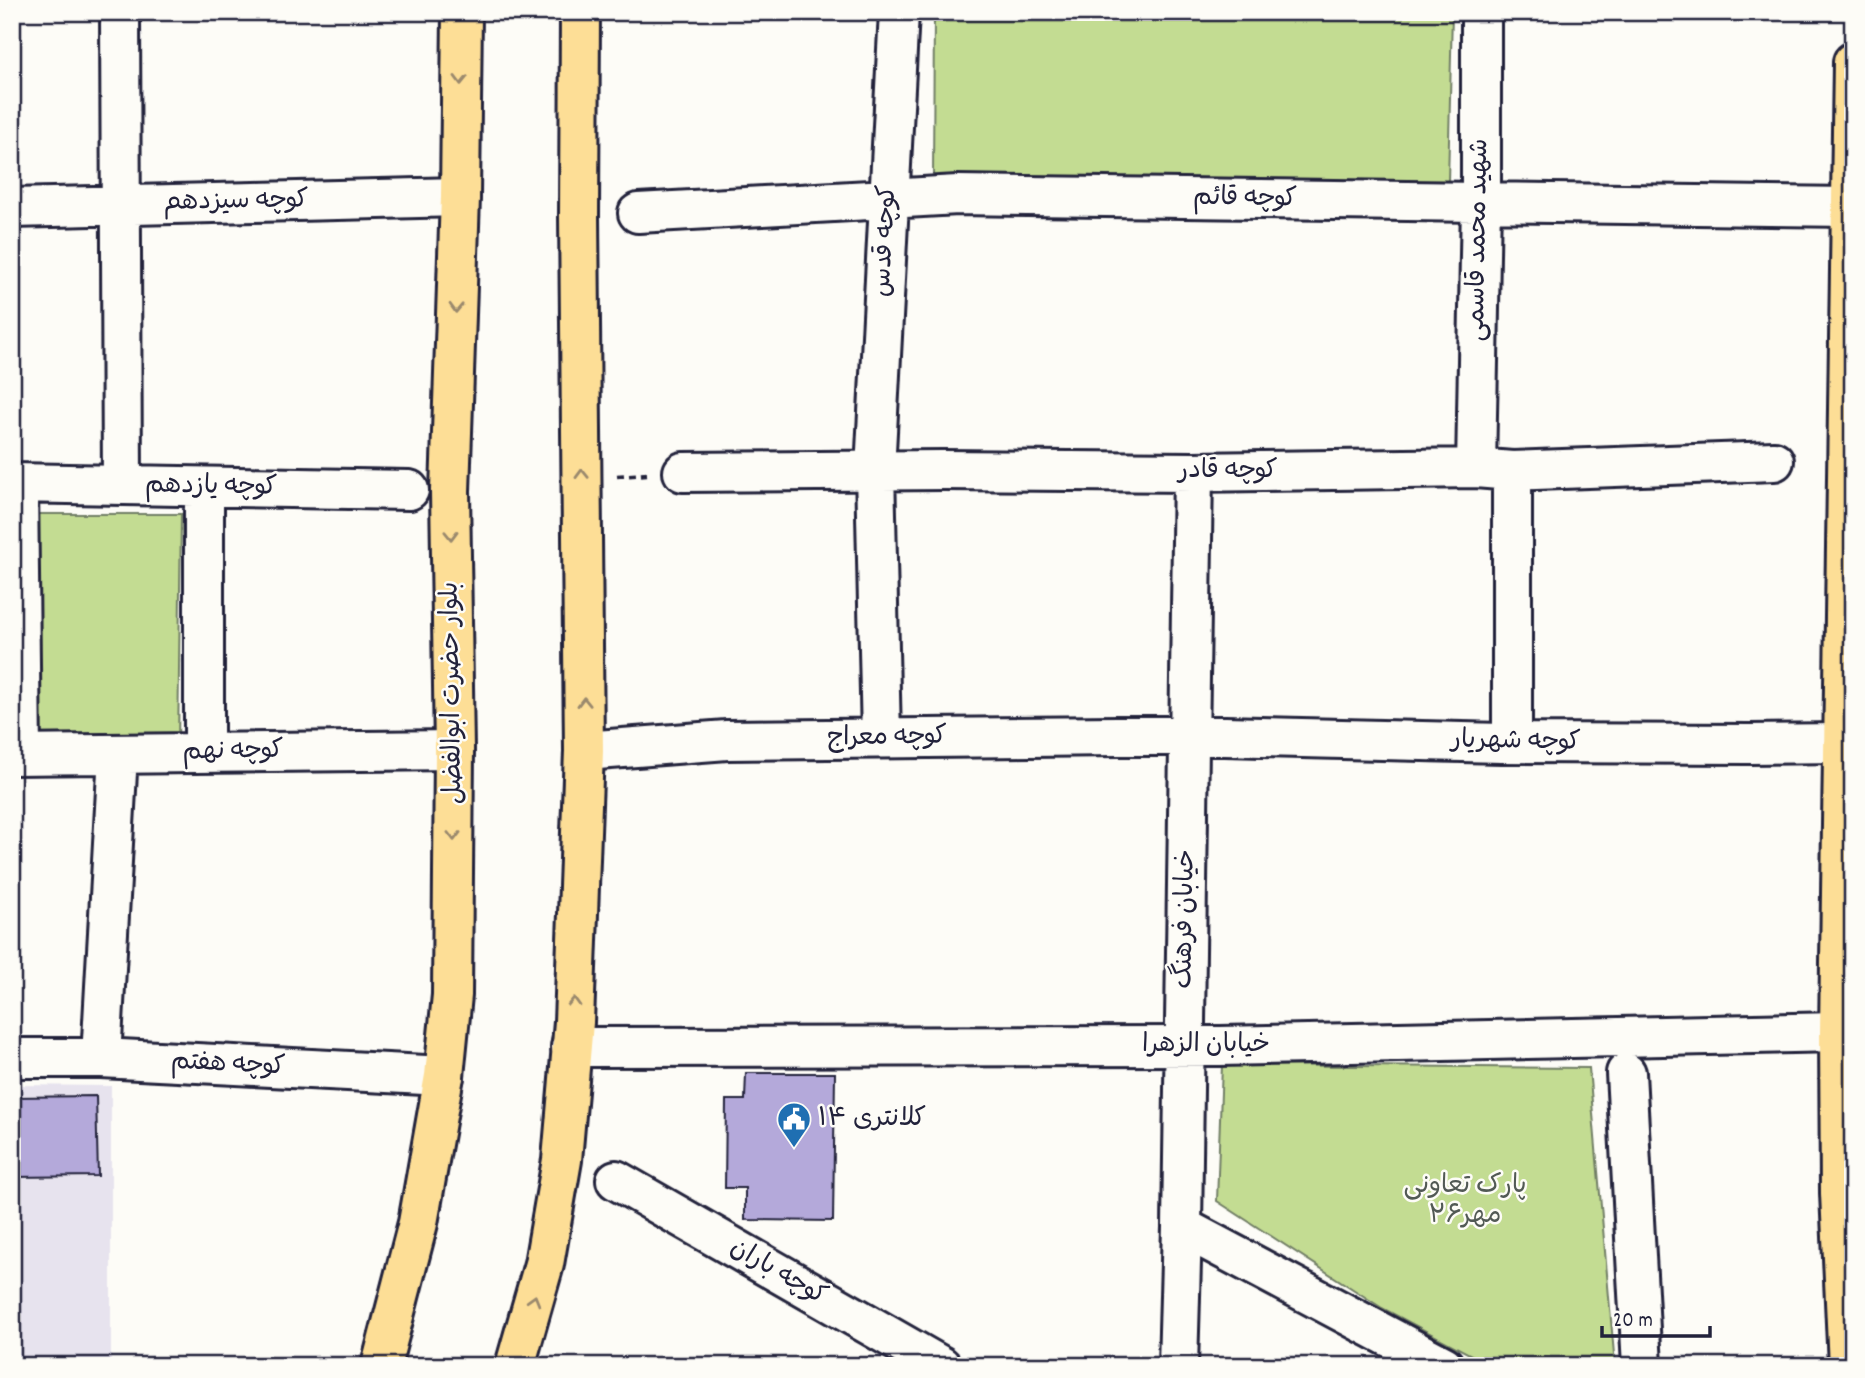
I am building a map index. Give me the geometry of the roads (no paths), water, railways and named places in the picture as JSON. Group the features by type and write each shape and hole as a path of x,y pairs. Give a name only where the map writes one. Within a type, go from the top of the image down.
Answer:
{"main road":[{"name":"بلوار حضرت ابوالفضل","path":"381,1366 418,1223 444,1076 452,995 454,750 450,491 460,197 462,12"},
{"path":"515,1366 544,1264 562,1160 571,1047 584,751 580,12"},
{"path":"1848,1366 1840,1193 1846,1032 1843,743 1853,62"}],"street":[{"path":"120,12 122,485"},
{"name":"کوچه قدس","path":"881,738 875,470 898,12"},
{"name":"شهید محمد قاسمی","path":"1481,12 1481,202 1494,470 1512,743"},
{"name":"کوچه قائم","path":"638,213 958,195 1852,207"},
{"name":"کوچه سیزدهم","path":"12,208 460,197"},
{"name":"کوچه قادر","path":"682,472 1494,470 1774,461"},
{"name":"خیابان فرهنگ","path":"1178,1366 1193,472"},
{"path":"15,483 17,755"},
{"name":"کوچه یازدهم","path":"15,483 410,490"},
{"path":"204,487 204,752"},
{"name":"کوچه شهریار","path":"1189,736 1512,743 1843,743"},
{"name":"کوچه معراج","path":"584,751 727,740 1189,736"},
{"name":"کوچه نهم","path":"17,755 454,750"},
{"path":"101,1058 118,754"},
{"name":"خیابان الزهرا","path":"571,1047 1184,1046 1846,1032"},
{"name":"کوچه هفتم","path":"12,1058 101,1058 444,1076"},
{"path":"1626,1073 1642,1366"},
{"name":"کوچه باران","path":"616,1180 940,1366"},
{"path":"1182,1227 1444,1366"}],"place":[{"name":"کلانتری ۱۴","path":"794,1149"}],"park label":[{"name":"پارک تعاونی مهر۲۶","path":"1465,1201"}]}
